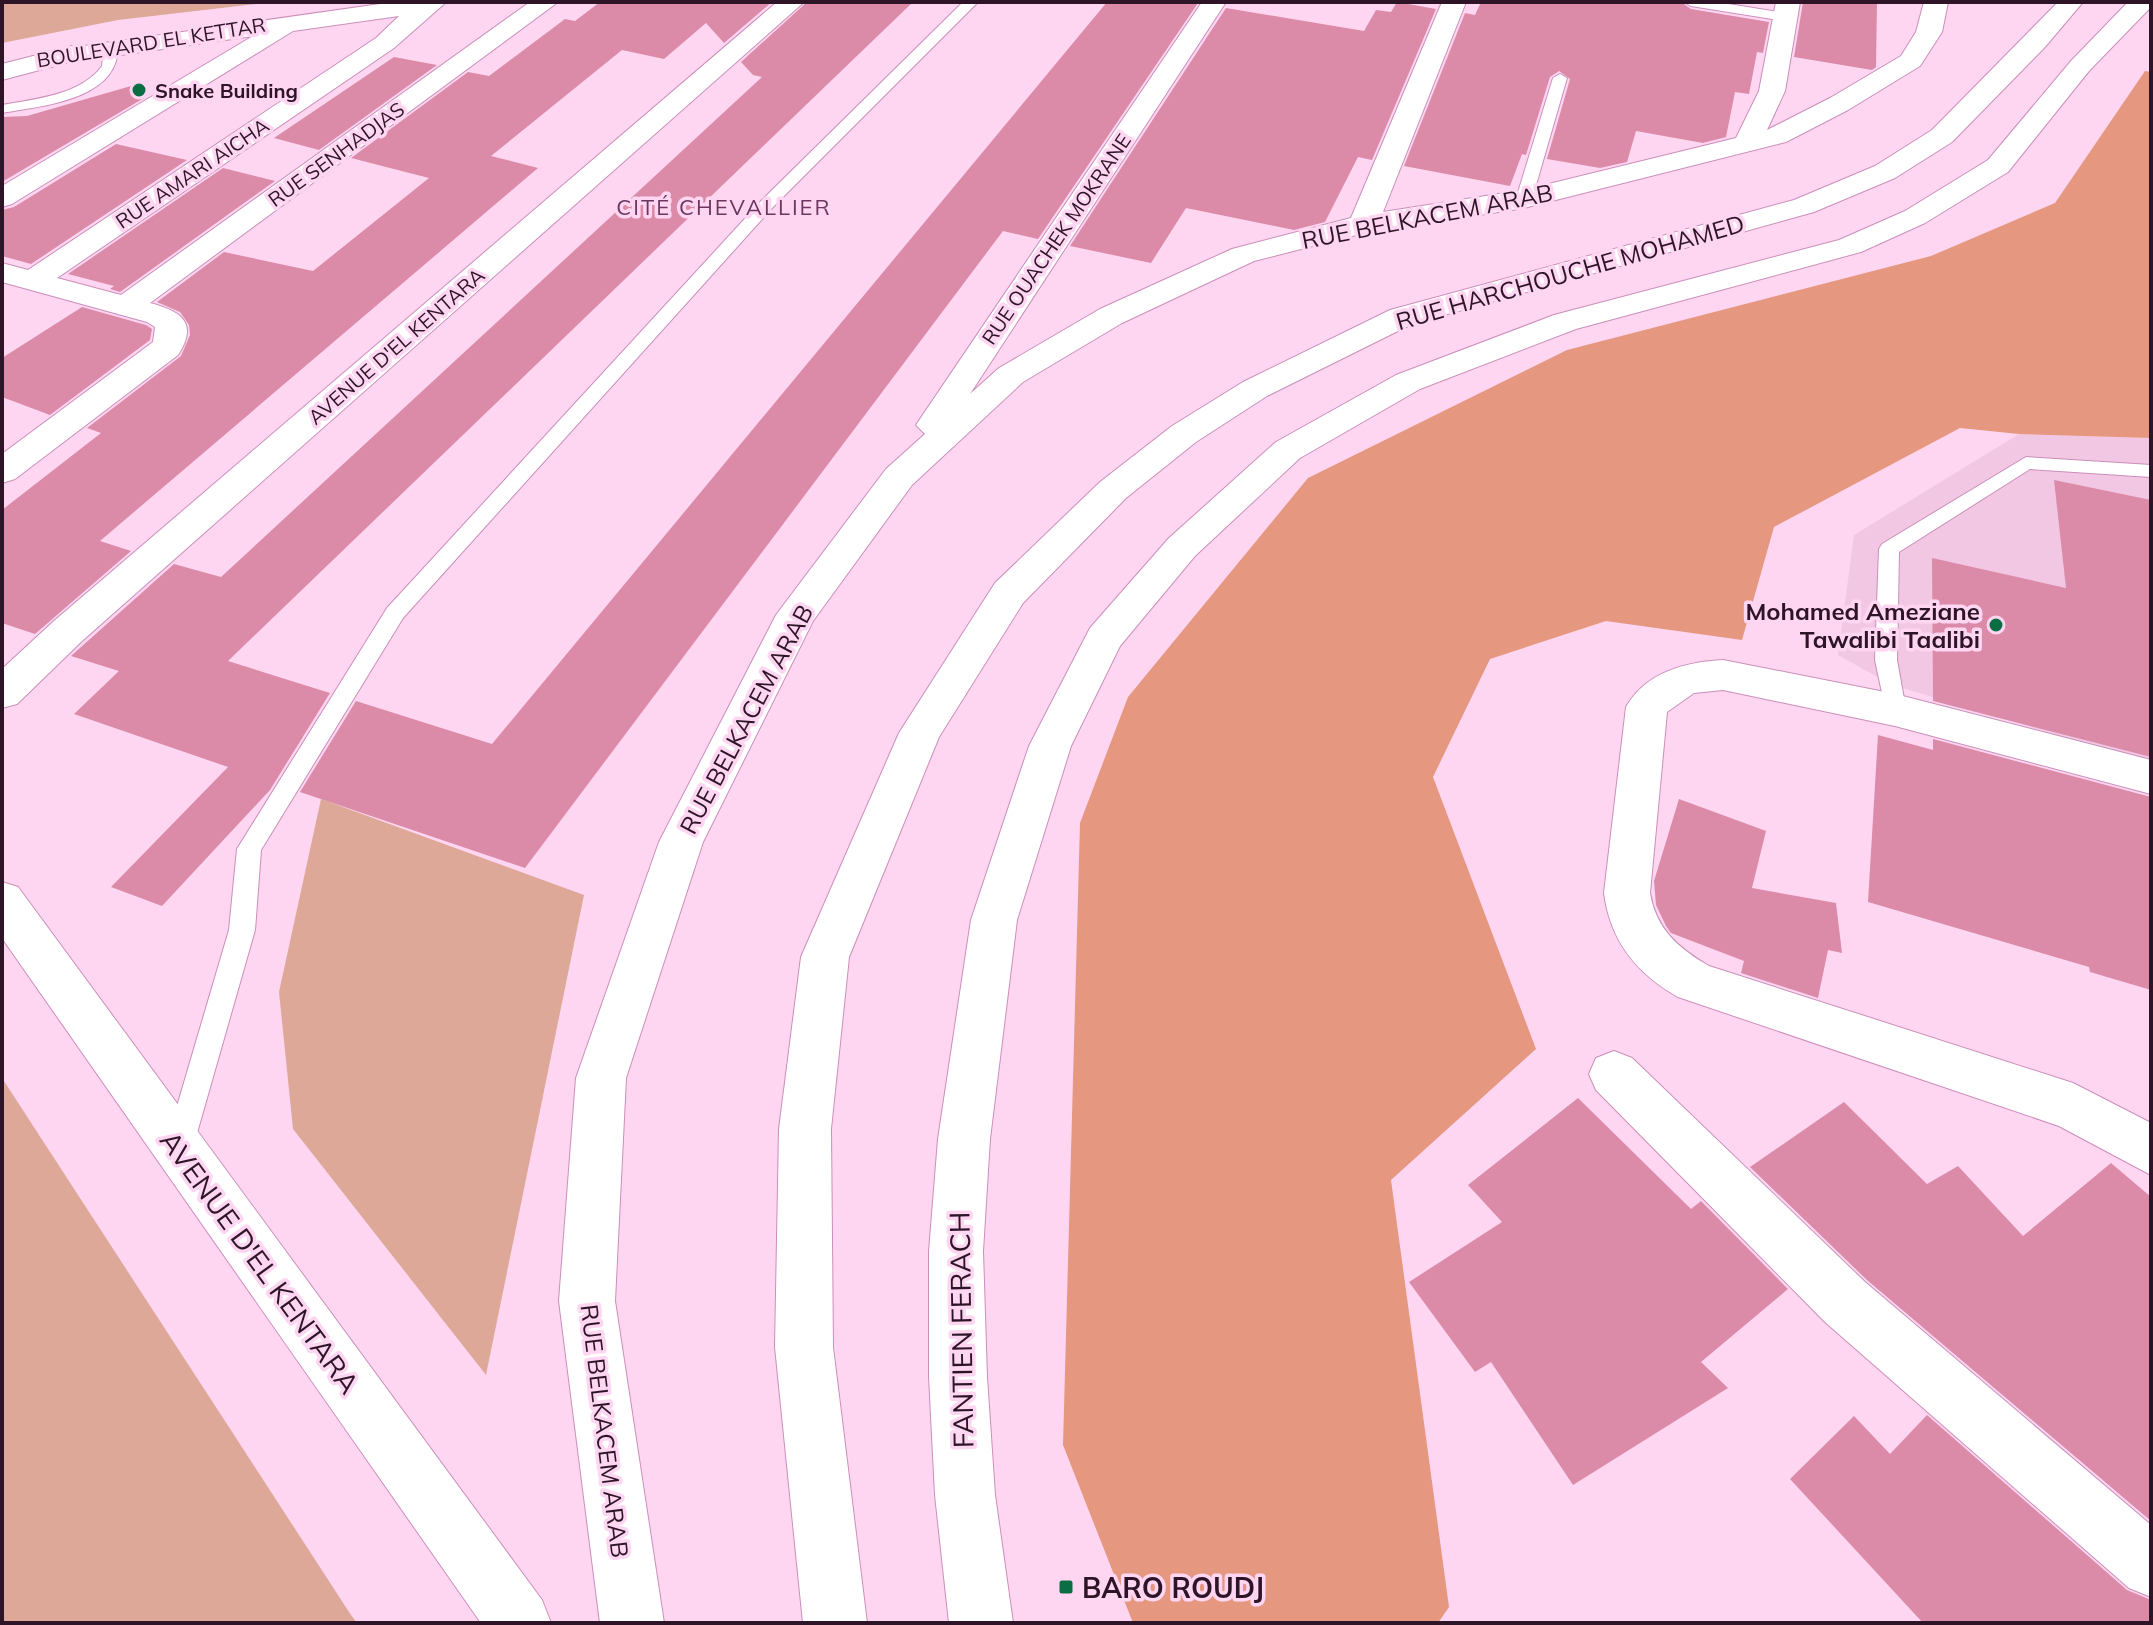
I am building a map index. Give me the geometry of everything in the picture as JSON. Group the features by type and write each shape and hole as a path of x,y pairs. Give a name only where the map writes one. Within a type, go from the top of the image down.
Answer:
{"street":[{"name":"RUE SENHADJAS","path":"126,306 546,2"},
{"name":"AVENUE D'EL KENTARA","path":"2,693 68,631 792,2"},
{"name":"RUE OUACHEK MOKRANE","path":"899,477 1214,2"},
{"path":"1363,224 1454,2"},
{"name":"RUE BELKACEM ARAB","path":"632,1623 587,1301 601,1078 681,842 796,615 899,477 1011,375 1111,316 1243,255 1363,224 1524,199 1776,136 1839,104 1911,61 1929,32 1936,2"},
{"name":"RUE HARCHOUCHE MOHAMED","path":"835,1623 804,1347 805,1129 825,957 920,733 1009,593 1113,490 1184,434 1255,389 1401,317 1804,206 1885,172 1942,136 2071,2"},
{"name":"RUE HARCHOUCHE MOHAMED","path":"978,1037 994,920 1050,746 1104,638 1182,547 1288,450 1408,382 1565,322 1850,246 1915,217 1998,166 2080,66 2142,2"},
{"name":"BOULEVARD EL KETTAR","path":"2,65 433,3"},
{"name":"RUE AMARI AICHA","path":"18,276 385,43 433,3"},
{"path":"1746,145 1772,91 1787,9"},
{"path":"2,198 298,20"},
{"path":"2,72 72,54"},
{"path":"2,471 166,348 173,337 173,328 168,320 18,276"},
{"path":"2151,777 1895,710 1723,675 1685,679 1656,696 1647,707 1627,893 1634,927 1658,958 1695,982 2073,1107 2151,1150"},
{"name":"AVENUE D'EL KENTARA","path":"2,901 519,1623"},
{"name":"FANTIEN FERACH","path":"978,1037 964,1139 956,1251 958,1377 965,1495 981,1623"},
{"path":"1614,1074 1845,1302 2151,1566"}],"lane":[{"path":"179,1149 242,930 249,849 395,613 768,203 971,2"},
{"path":"1691,2 1787,9"},
{"path":"2,109 57,97 90,84 108,67 111,47"},
{"path":"1524,199 1560,78"},
{"path":"1895,710 1886,660 1889,549 2026,463 2151,471"}],"shaded area":[{"path":"2,2 274,2 118,20 2,43"},
{"path":"2145,71 2151,72 2151,438 2019,434 1960,428 1774,527 1742,640 1606,621 1490,659 1433,777 1536,1049 1391,1180 1449,1607 1438,1623 1133,1623 1063,1445 1080,823 1128,697 1308,478 1567,350 1931,256 2055,203"},
{"name":"Mohamed Ameziane Tawalibi Taalibi","path":"2019,434 2151,438 2151,759 2076,741 1890,684 1838,655 1854,535"},
{"path":"321,799 584,895 486,1375 293,1129 279,992"},
{"path":"2,1078 351,1615 357,1623 2,1623"}],"building":[{"path":"600,2 772,2 724,43 706,23 664,59 622,50 491,156 538,168 100,541 131,551 35,634 2,623 2,510 101,433 87,428 181,356 190,335 189,325 180,312 157,302 224,252 313,271 429,178 351,158 468,72 489,76 565,19 575,21"},
{"path":"807,2 913,2 228,661 330,693 270,790 162,906 111,887 228,767 74,714 119,671 71,656 174,564 221,577 762,77 753,75 741,62"},
{"path":"1107,2 1198,3 1038,239 1003,231 525,868 300,792 356,701 492,744"},
{"path":"1397,2 1436,9 1372,160 1358,157 1325,222 1294,230 1186,208 1151,263 1070,246 1226,8 1364,31 1376,10 1391,12"},
{"path":"1481,2 1681,2 1691,9 1769,22 1763,53 1757,52 1749,94 1735,92 1726,137 1703,143 1636,131 1627,162 1600,168 1547,159 1570,79 1559,71 1550,77 1526,155 1522,154 1510,186 1404,166 1465,13 1475,15"},
{"path":"1803,2 1877,2 1876,67 1872,70 1794,57"},
{"path":"394,57 437,65 319,150 274,138"},
{"path":"138,84 144,98 2,182 2,117 27,116"},
{"path":"116,144 187,160 31,264 2,256 2,210 14,207"},
{"path":"223,168 275,181 120,292 110,289 114,286 68,274"},
{"path":"82,307 146,325 152,329 150,340 50,415 2,397 2,358"},
{"path":"2054,480 2151,500 2151,757 1933,701 1932,558 2066,588"},
{"path":"1878,735 1933,750 1933,739 2151,797 2151,990 2090,972 2089,967 1868,902"},
{"path":"1679,799 1766,831 1752,888 1836,903 1842,953 1828,950 1818,998 1741,973 1744,961 1671,933 1666,926 1656,905 1654,881"},
{"path":"1578,1098 1691,1209 1701,1201 1788,1289 1701,1362 1728,1388 1573,1485 1491,1362 1475,1372 1409,1282 1502,1222 1468,1185"},
{"path":"1844,1102 1927,1184 1958,1166 2023,1236 2111,1163 2151,1197 2151,1521 1867,1280 1750,1167"},
{"path":"1927,1415 2127,1590 2151,1600 2151,1623 1923,1623 1790,1479 1854,1416 1890,1454"}],"place":[{"name":"Snake Building","path":"139,90"},
{"name":"Mohamed Ameziane Tawalibi Taalibi","path":"1996,625"},
{"name":"BARO ROUDJ","path":"1066,1587"}],"district":[{"name":"CITÉ CHEVALLIER","path":"724,207"}]}
